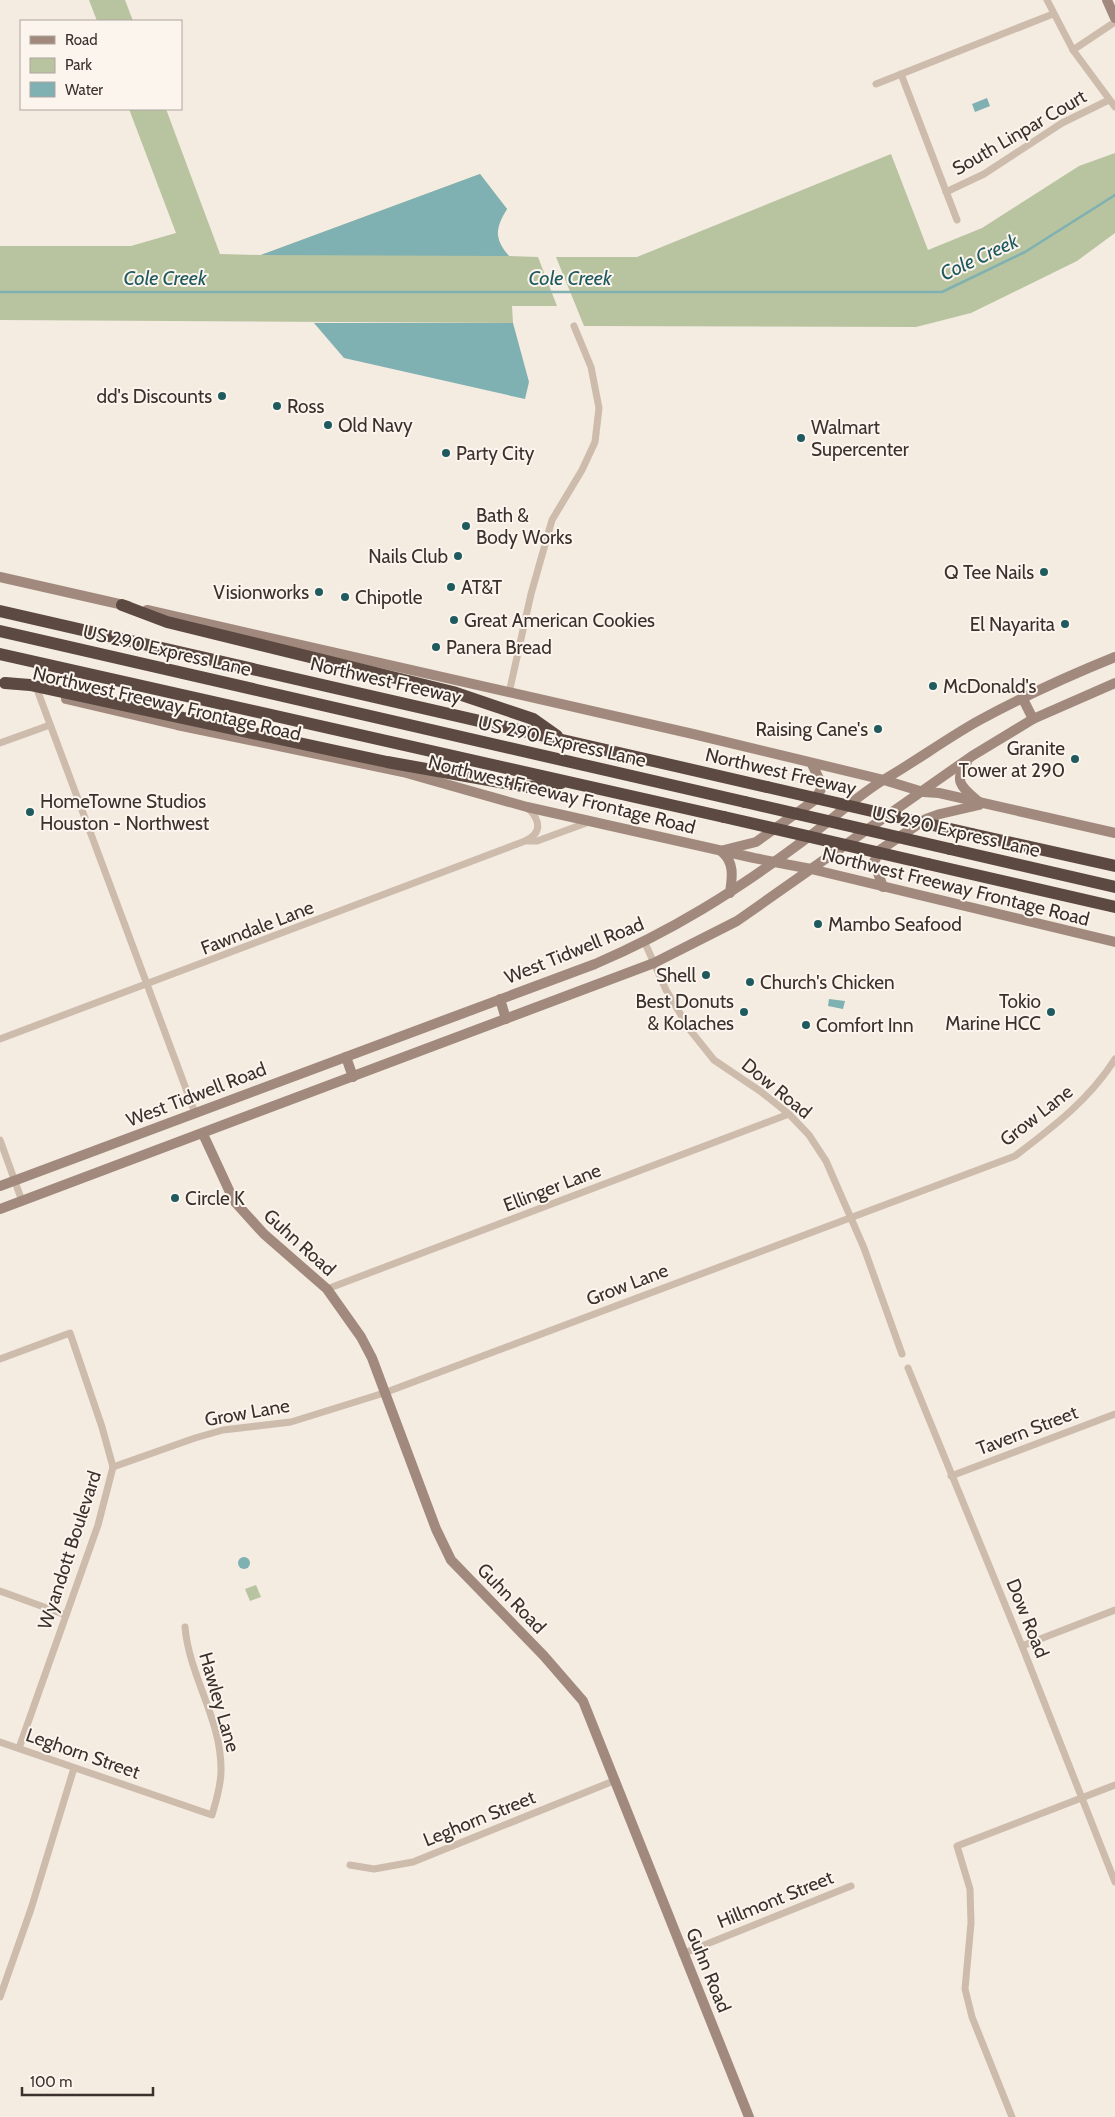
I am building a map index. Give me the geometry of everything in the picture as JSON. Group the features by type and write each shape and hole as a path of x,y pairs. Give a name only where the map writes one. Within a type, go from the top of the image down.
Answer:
{"highway":[{"path":"122,605 167,622 453,692 532,718 561,739"},
{"name":"Northwest Freeway","path":"0,611 1115,866"},
{"name":"US 290 Express Lane","path":"0,631 1115,887"},
{"path":"0,654 571,782 1115,907"},
{"path":"2,682 30,684 387,762 528,787 571,782"}],"main road":[{"path":"1106,0 1115,18"},
{"path":"0,577 235,628 693,734 884,780 922,792 938,793 1115,833"},
{"name":"West Tidwell Road","path":"0,1186 645,943 730,893 884,780 904,770 954,735 1022,697 1115,657"},
{"name":"Northwest Freeway Frontage Road","path":"2,682 177,725 402,772 527,807 721,851 811,869 1115,942"},
{"name":"West Tidwell Road","path":"0,1209 654,963 737,921 972,756 1033,720 1115,682"},
{"path":"1022,697 1033,720"},
{"path":"972,756 960,771 960,782 982,804"},
{"path":"721,851 756,842 815,800 822,789 812,764"},
{"path":"883,887 875,866 876,856 880,850 933,816 982,804"},
{"path":"721,851 729,858 731,865 733,875 730,893"},
{"path":"500,999 506,1019"},
{"path":"346,1057 353,1077"},
{"name":"Guhn Road","path":"203,1134 234,1201 250,1221 327,1289 361,1337 372,1358 436,1529 452,1560 544,1656 583,1701 616,1780 682,1954 749,2117"}],"street":[{"path":"1047,0 1073,50 1115,107"},
{"path":"876,84 1053,14"},
{"path":"1073,50 1115,22"},
{"path":"901,74 957,220"},
{"name":"South Linpar Court","path":"946,192 984,174 1062,122 1109,100"},
{"path":"509,692 531,594 552,520 582,470 596,442 599,408 593,375 574,326"},
{"path":"38,692 195,1113"},
{"path":"0,743 50,725"},
{"path":"525,841 532,838 539,824 535,815 527,807"},
{"name":"Fawndale Lane","path":"0,1040 148,986 525,841 537,841 590,821"},
{"name":"Dow Road","path":"645,943 666,990 690,1030 714,1060 760,1091 789,1114 809,1136 827,1164 850,1217 902,1354"},
{"name":"Grow Lane","path":"112,1467 224,1430 291,1422 384,1393 1015,1156 1066,1117 1089,1095 1115,1060"},
{"name":"Ellinger Lane","path":"327,1289 789,1114"},
{"path":"0,1140 22,1200"},
{"name":"Wyandott Boulevard","path":"0,1359 70,1333 102,1427 112,1467 98,1525 19,1748"},
{"name":"Dow Road","path":"908,1368 1022,1646 1115,1882"},
{"name":"Tavern Street","path":"951,1476 1115,1414"},
{"path":"0,1592 66,1615"},
{"path":"1022,1646 1115,1610"},
{"name":"Hawley Lane","path":"185,1627 189,1653 216,1731 221,1757 220,1785 212,1815"},
{"name":"Leghorn Street","path":"0,1742 212,1815"},
{"path":"0,1997 31,1909 74,1768"},
{"name":"Leghorn Street","path":"350,1865 374,1868 413,1862 616,1780"},
{"path":"1012,2117 972,2017 965,1989 971,1923 970,1889 957,1846 1115,1786"},
{"name":"Hillmont Street","path":"682,1954 851,1886"}],"green space":[{"path":"89,0 125,0 133,20 97,20"},
{"path":"129,110 166,110 220,254 261,255 480,174 507,209 498,228 499,239 504,250 509,256 538,257 557,306 512,306 513,323 0,320 0,246 131,246 176,233"},
{"path":"1115,153 1115,233 1077,261 971,313 916,327 584,326 556,257 637,257 891,154 928,250 982,228 1079,166"},
{"path":"256,1585 261,1597 250,1601 245,1589"}],"water":[{"path":"987,98 990,106 975,112 972,104"},
{"path":"480,174 507,209 500,222 498,233 501,244 509,256 261,255"},
{"path":"314,323 513,323 529,382 525,399 344,358"},
{"path":"829,999 845,1001 843,1009 828,1006"},
{"path":"244,1557 250,1563 244,1569 238,1563"}],"waterway":[{"name":"Cole Creek","path":"0,292 942,292 1025,252 1115,195"}],"place":[{"name":"dd's Discounts","path":"222,396"},
{"name":"Ross","path":"277,406"},
{"name":"Old Navy","path":"328,425"},
{"name":"Walmart Supercenter","path":"801,438"},
{"name":"Party City","path":"446,453"},
{"name":"Bath & Body Works","path":"466,526"},
{"name":"Nails Club","path":"458,556"},
{"name":"Q Tee Nails","path":"1044,572"},
{"name":"AT&T","path":"451,587"},
{"name":"Visionworks","path":"319,592"},
{"name":"Chipotle","path":"345,597"},
{"name":"Great American Cookies","path":"454,620"},
{"name":"El Nayarita","path":"1065,624"},
{"name":"Panera Bread","path":"436,647"},
{"name":"McDonald's","path":"933,686"},
{"name":"Raising Cane's","path":"878,729"},
{"name":"Granite Tower at 290","path":"1075,759"},
{"name":"HomeTowne Studios Houston - Northwest","path":"30,812"},
{"name":"Mambo Seafood","path":"818,924"},
{"name":"Shell","path":"706,975"},
{"name":"Church's Chicken","path":"750,982"},
{"name":"Best Donuts & Kolaches","path":"744,1012"},
{"name":"Tokio Marine HCC","path":"1051,1012"},
{"name":"Comfort Inn","path":"806,1025"},
{"name":"Circle K","path":"175,1198"}]}
